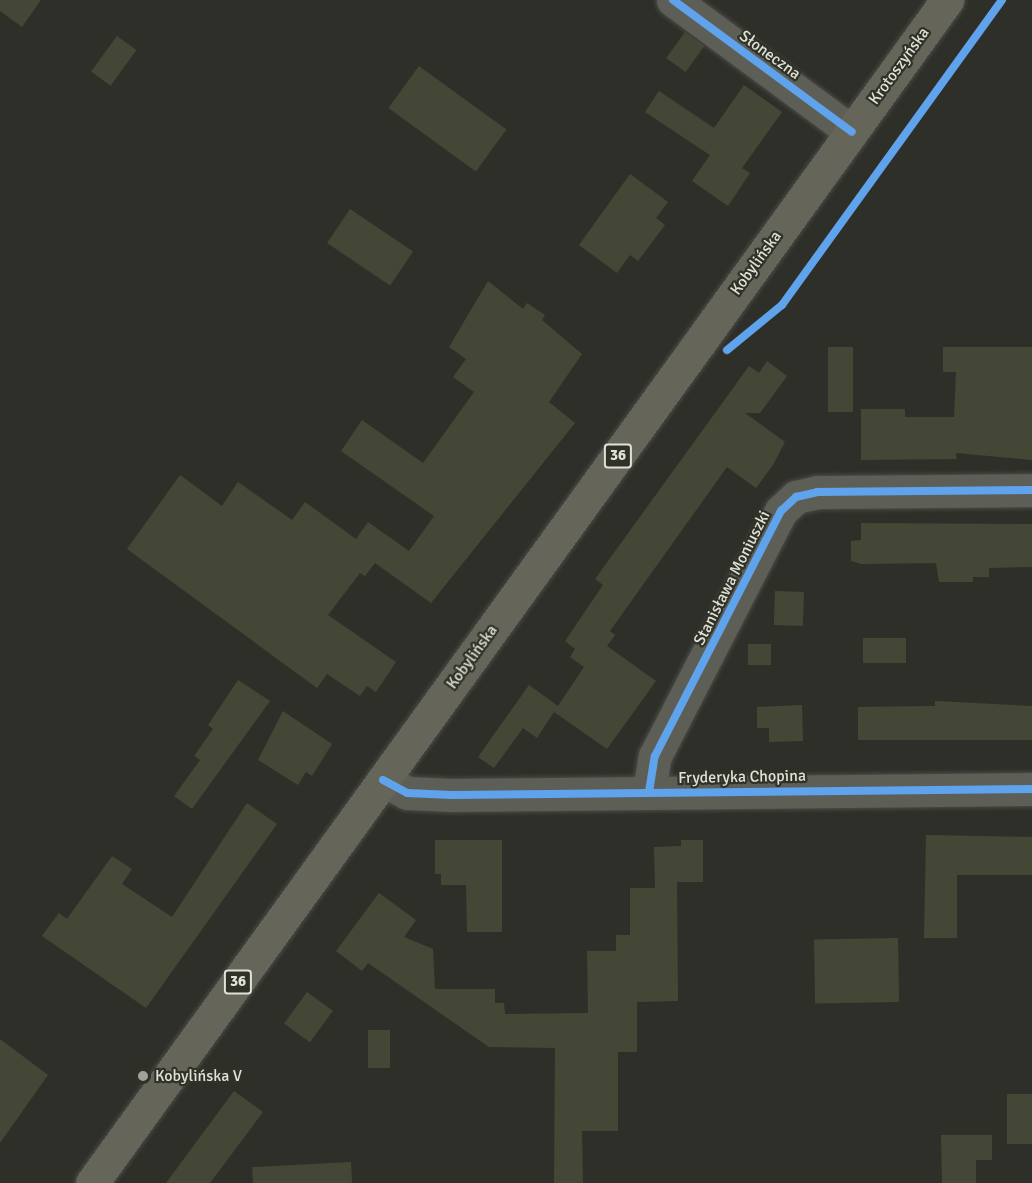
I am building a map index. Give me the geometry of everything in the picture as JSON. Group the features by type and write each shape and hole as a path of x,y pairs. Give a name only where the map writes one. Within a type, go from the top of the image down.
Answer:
{"main road":[{"name":"Krotoszyńska","path":"852,132 946,0"},
{"name":"Kobylińska","path":"92,1183 852,132"}],"street":[{"name":"Słoneczna","path":"673,0 852,132"},
{"name":"Stanisława Moniuszki","path":"649,792 656,756 781,511 796,497 817,492 1032,490"},
{"name":"Fryderyka Chopina","path":"383,780 420,794 1032,789"}],"building":[{"path":"0,0 41,0 22,27 0,11"},
{"path":"685,32 704,46 686,72 666,58"},
{"path":"117,36 136,50 111,86 91,72"},
{"path":"419,66 506,129 476,172 388,108"},
{"path":"744,85 782,112 742,168 750,173 728,206 692,181 710,155 645,112 659,91 714,128"},
{"path":"630,174 668,202 656,218 665,225 638,261 630,255 617,273 579,245"},
{"path":"350,209 413,251 390,285 327,243"},
{"path":"488,281 523,309 527,303 545,315 542,320 582,354 549,402 575,423 431,603 375,563 365,576 360,573 328,615 396,662 376,692 367,686 360,696 327,674 317,688 127,549 180,475 222,506 238,482 292,520 305,502 356,539 368,522 409,551 434,516 341,451 362,420 423,463 474,392 453,377 466,359 449,347"},
{"path":"828,347 853,347 853,412 828,412"},
{"path":"943,347 1032,347 1032,460 956,453 957,459 861,460 861,409 905,409 905,417 954,417 956,372 943,372"},
{"path":"767,361 787,376 760,413 745,413 785,442 773,465 756,488 727,467 610,631 615,635 607,646 656,681 607,749 554,712 537,738 523,728 494,768 478,757 529,685 558,706 584,667 570,657 575,649 565,641 603,585 595,579 749,366 759,373"},
{"path":"861,523 1032,524 1032,567 989,568 989,577 973,577 973,582 939,582 936,563 861,564 851,561 851,541 861,540"},
{"path":"775,591 804,592 803,626 774,625"},
{"path":"863,638 906,638 906,663 863,663"},
{"path":"748,644 771,644 771,665 748,665"},
{"path":"238,680 270,701 192,809 174,796 200,760 194,756 213,729 208,725"},
{"path":"935,701 1032,706 1032,740 858,740 858,707 935,706"},
{"path":"802,705 803,741 769,742 769,728 757,728 757,707"},
{"path":"283,711 332,744 312,776 306,772 298,785 258,760"},
{"path":"247,803 277,824 146,1008 42,936 59,913 67,919 112,856 132,869 122,884 172,917"},
{"path":"926,835 1032,837 1032,875 957,875 957,938 924,938"},
{"path":"435,840 502,840 502,932 467,932 466,885 441,885 441,874 435,874"},
{"path":"681,840 703,840 703,882 677,882 678,1001 637,1002 637,1052 618,1052 618,1131 582,1131 583,1183 554,1183 555,1048 489,1047 368,963 362,971 336,951 379,893 416,920 404,937 433,949 435,989 495,989 495,1003 504,1003 505,1014 588,1013 587,951 616,951 616,935 630,935 630,888 655,888 654,847 681,846"},
{"path":"898,938 899,1002 815,1003 814,939"},
{"path":"307,992 333,1011 310,1042 284,1024"},
{"path":"368,1030 390,1030 390,1068 368,1068"},
{"path":"0,1039 48,1075 0,1143"},
{"path":"234,1091 263,1112 210,1183 166,1183"},
{"path":"1007,1094 1032,1094 1032,1144 1007,1144"},
{"path":"941,1135 992,1135 992,1160 976,1160 976,1183 942,1183"},
{"path":"351,1162 352,1183 253,1183 252,1167"}],"cycle path":[{"path":"673,0 852,132"},
{"path":"727,350 782,305 1002,0"},
{"path":"649,792 655,756 781,511 796,497 817,492 1032,490"},
{"path":"383,780 407,793 452,795 1032,789"}],"place":[{"name":"Kobylińska V","path":"143,1076"}]}
